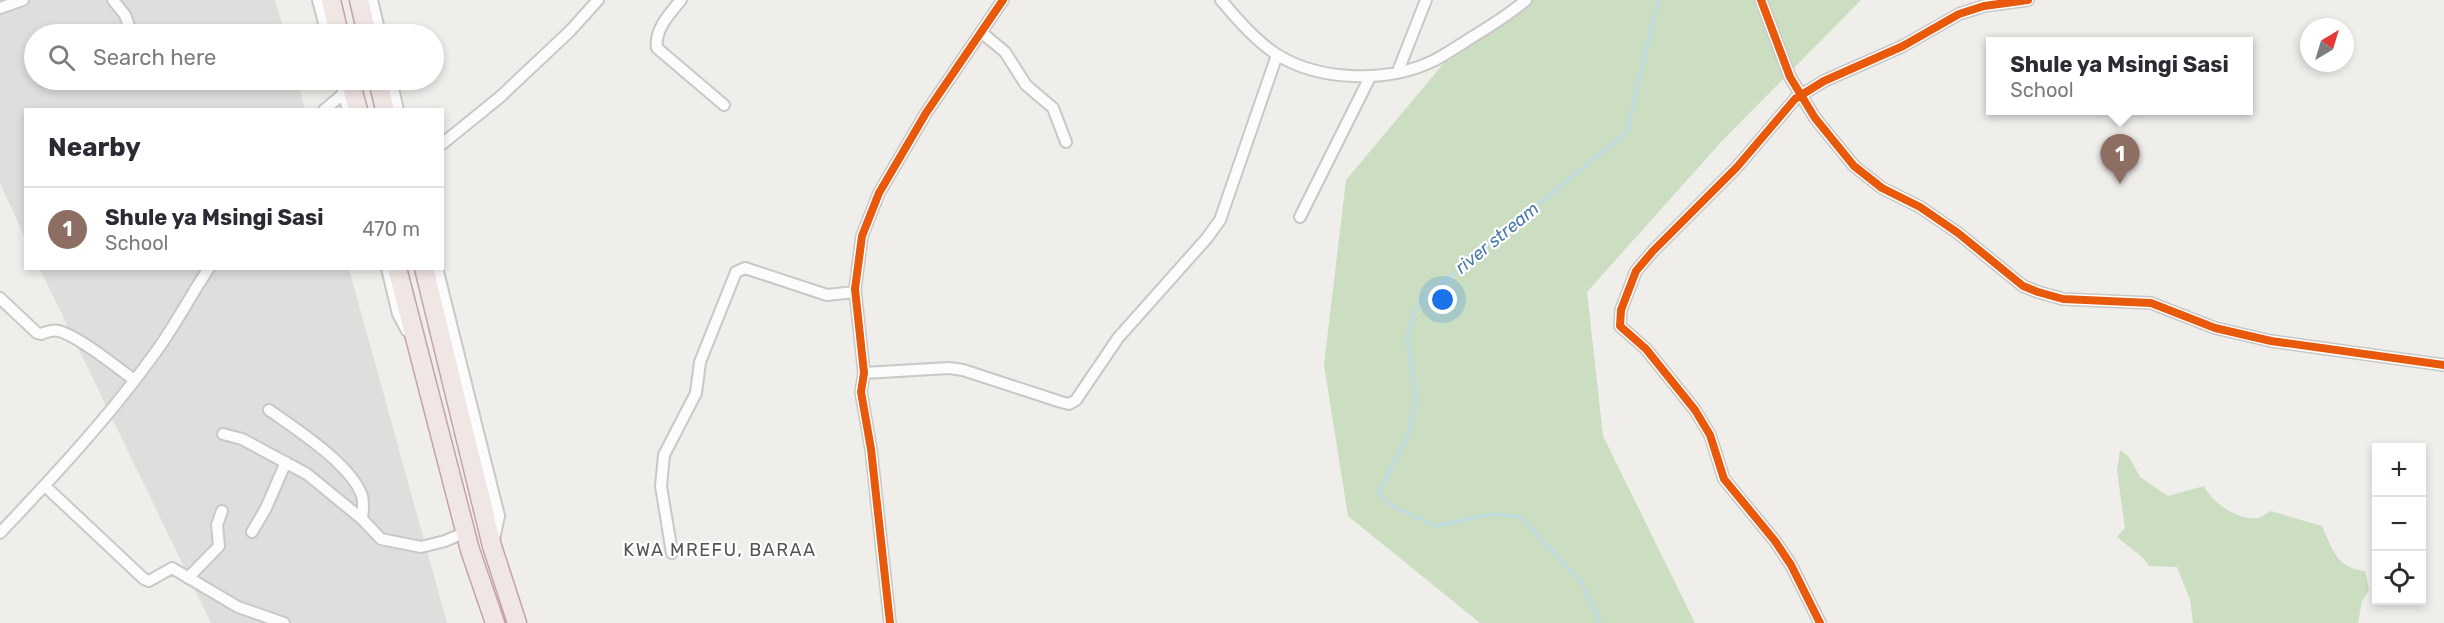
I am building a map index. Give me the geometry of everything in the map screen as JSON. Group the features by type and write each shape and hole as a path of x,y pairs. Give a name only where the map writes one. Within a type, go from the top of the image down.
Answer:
{"highway":[{"path":"331,0 337,24"},
{"path":"358,0 364,24"},
{"path":"348,90 357,108"},
{"path":"380,90 385,108"},
{"path":"398,270 466,532 495,623"},
{"path":"424,270 462,415 492,546 517,623"},
{"path":"417,348 443,344"},
{"path":"436,419 462,415"}],"street":[{"path":"0,8 23,0"},
{"path":"112,0 125,15 128,24"},
{"path":"318,0 324,24"},
{"path":"372,0 378,24"},
{"path":"444,142 500,97 570,31 598,0"},
{"path":"681,0 659,31 656,40 657,48 724,105"},
{"path":"890,623 871,449 861,392 864,373 855,292 862,236 879,193 926,113 1003,0"},
{"path":"1221,0 1237,19 1277,55 1303,66 1337,75 1370,77 1433,61 1511,14 1527,0"},
{"path":"1398,71 1426,0"},
{"path":"1761,0 1780,55 1801,96 1827,134 1867,178 1920,207 1966,239 2023,286 2063,299 2151,303 2215,328 2271,341 2444,365"},
{"path":"1820,623 1791,564 1724,479 1710,435 1695,410 1646,349 1620,326 1618,321 1631,281 1653,251 1737,167 1790,104 1801,96 1824,81 1903,46 1959,14 1984,6 2028,0"},
{"path":"981,32 1005,52 1026,85 1053,108 1066,142"},
{"path":"864,373 949,368 963,370 1061,402 1069,404 1076,400 1118,338 1207,238 1220,220 1277,55"},
{"path":"1300,217 1370,77"},
{"path":"326,108 344,90"},
{"path":"347,90 348,108"},
{"path":"393,90 398,108"},
{"path":"672,553 661,486 664,455 696,393 700,362 736,272 745,268 826,295 855,292"},
{"path":"0,533 45,486 134,380 170,332 208,270"},
{"path":"387,270 398,314 417,348"},
{"path":"438,270 499,516 492,546"},
{"path":"0,298 37,333 41,334 51,330 63,333 109,361 134,380"},
{"path":"270,410 330,456 356,484 363,502 362,519"},
{"path":"223,434 242,439 307,474 362,519 381,539 414,546 431,545 466,532"},
{"path":"252,532 266,508 286,462"},
{"path":"45,486 144,579 148,580 169,568 238,607 284,623"},
{"path":"188,579 219,546 217,525 222,512"}],"shaded area":[{"path":"0,0 275,0 282,24 24,24 24,90 300,90 305,108 24,108 24,236 0,183"},
{"path":"40,270 349,270 447,623 211,623"}],"green space":[{"path":"1523,0 1861,0 1722,141 1587,292 1603,436 1695,623 1480,623 1348,516 1324,365 1346,180 1459,45"},
{"path":"2120,450 2129,457 2140,477 2168,496 2204,486 2219,504 2243,517 2258,518 2271,511 2322,526 2333,550 2342,562 2365,571 2369,590 2362,601 2358,623 2193,623 2190,600 2177,567 2149,566 2142,557 2117,537 2125,528 2117,471"}],"waterway":[{"name":"river stream","path":"1600,623 1582,583 1521,517 1492,514 1435,526 1391,505 1378,493 1408,434 1417,402 1407,336 1419,302 1627,132 1658,0"}],"cycle path":[{"path":"890,623 871,449 861,392 864,373 855,289 862,236 879,193 926,113 1003,0"},
{"path":"1761,0 1790,77 1815,118 1854,166 1882,188 1920,207 1958,233 2023,286 2063,299 2151,303 2215,328 2271,341 2444,365"},
{"path":"1820,623 1791,565 1775,541 1724,479 1710,435 1695,410 1646,349 1620,326 1621,310 1636,271 1737,167 1795,99 1824,81 1903,46 1959,14 1984,6 2028,0"}],"place":[{"name":"Shule ya Msingi Sasi","path":"2120,184"}],"district":[{"name":"KWA MREFU, BARAA","path":"720,550"}]}
